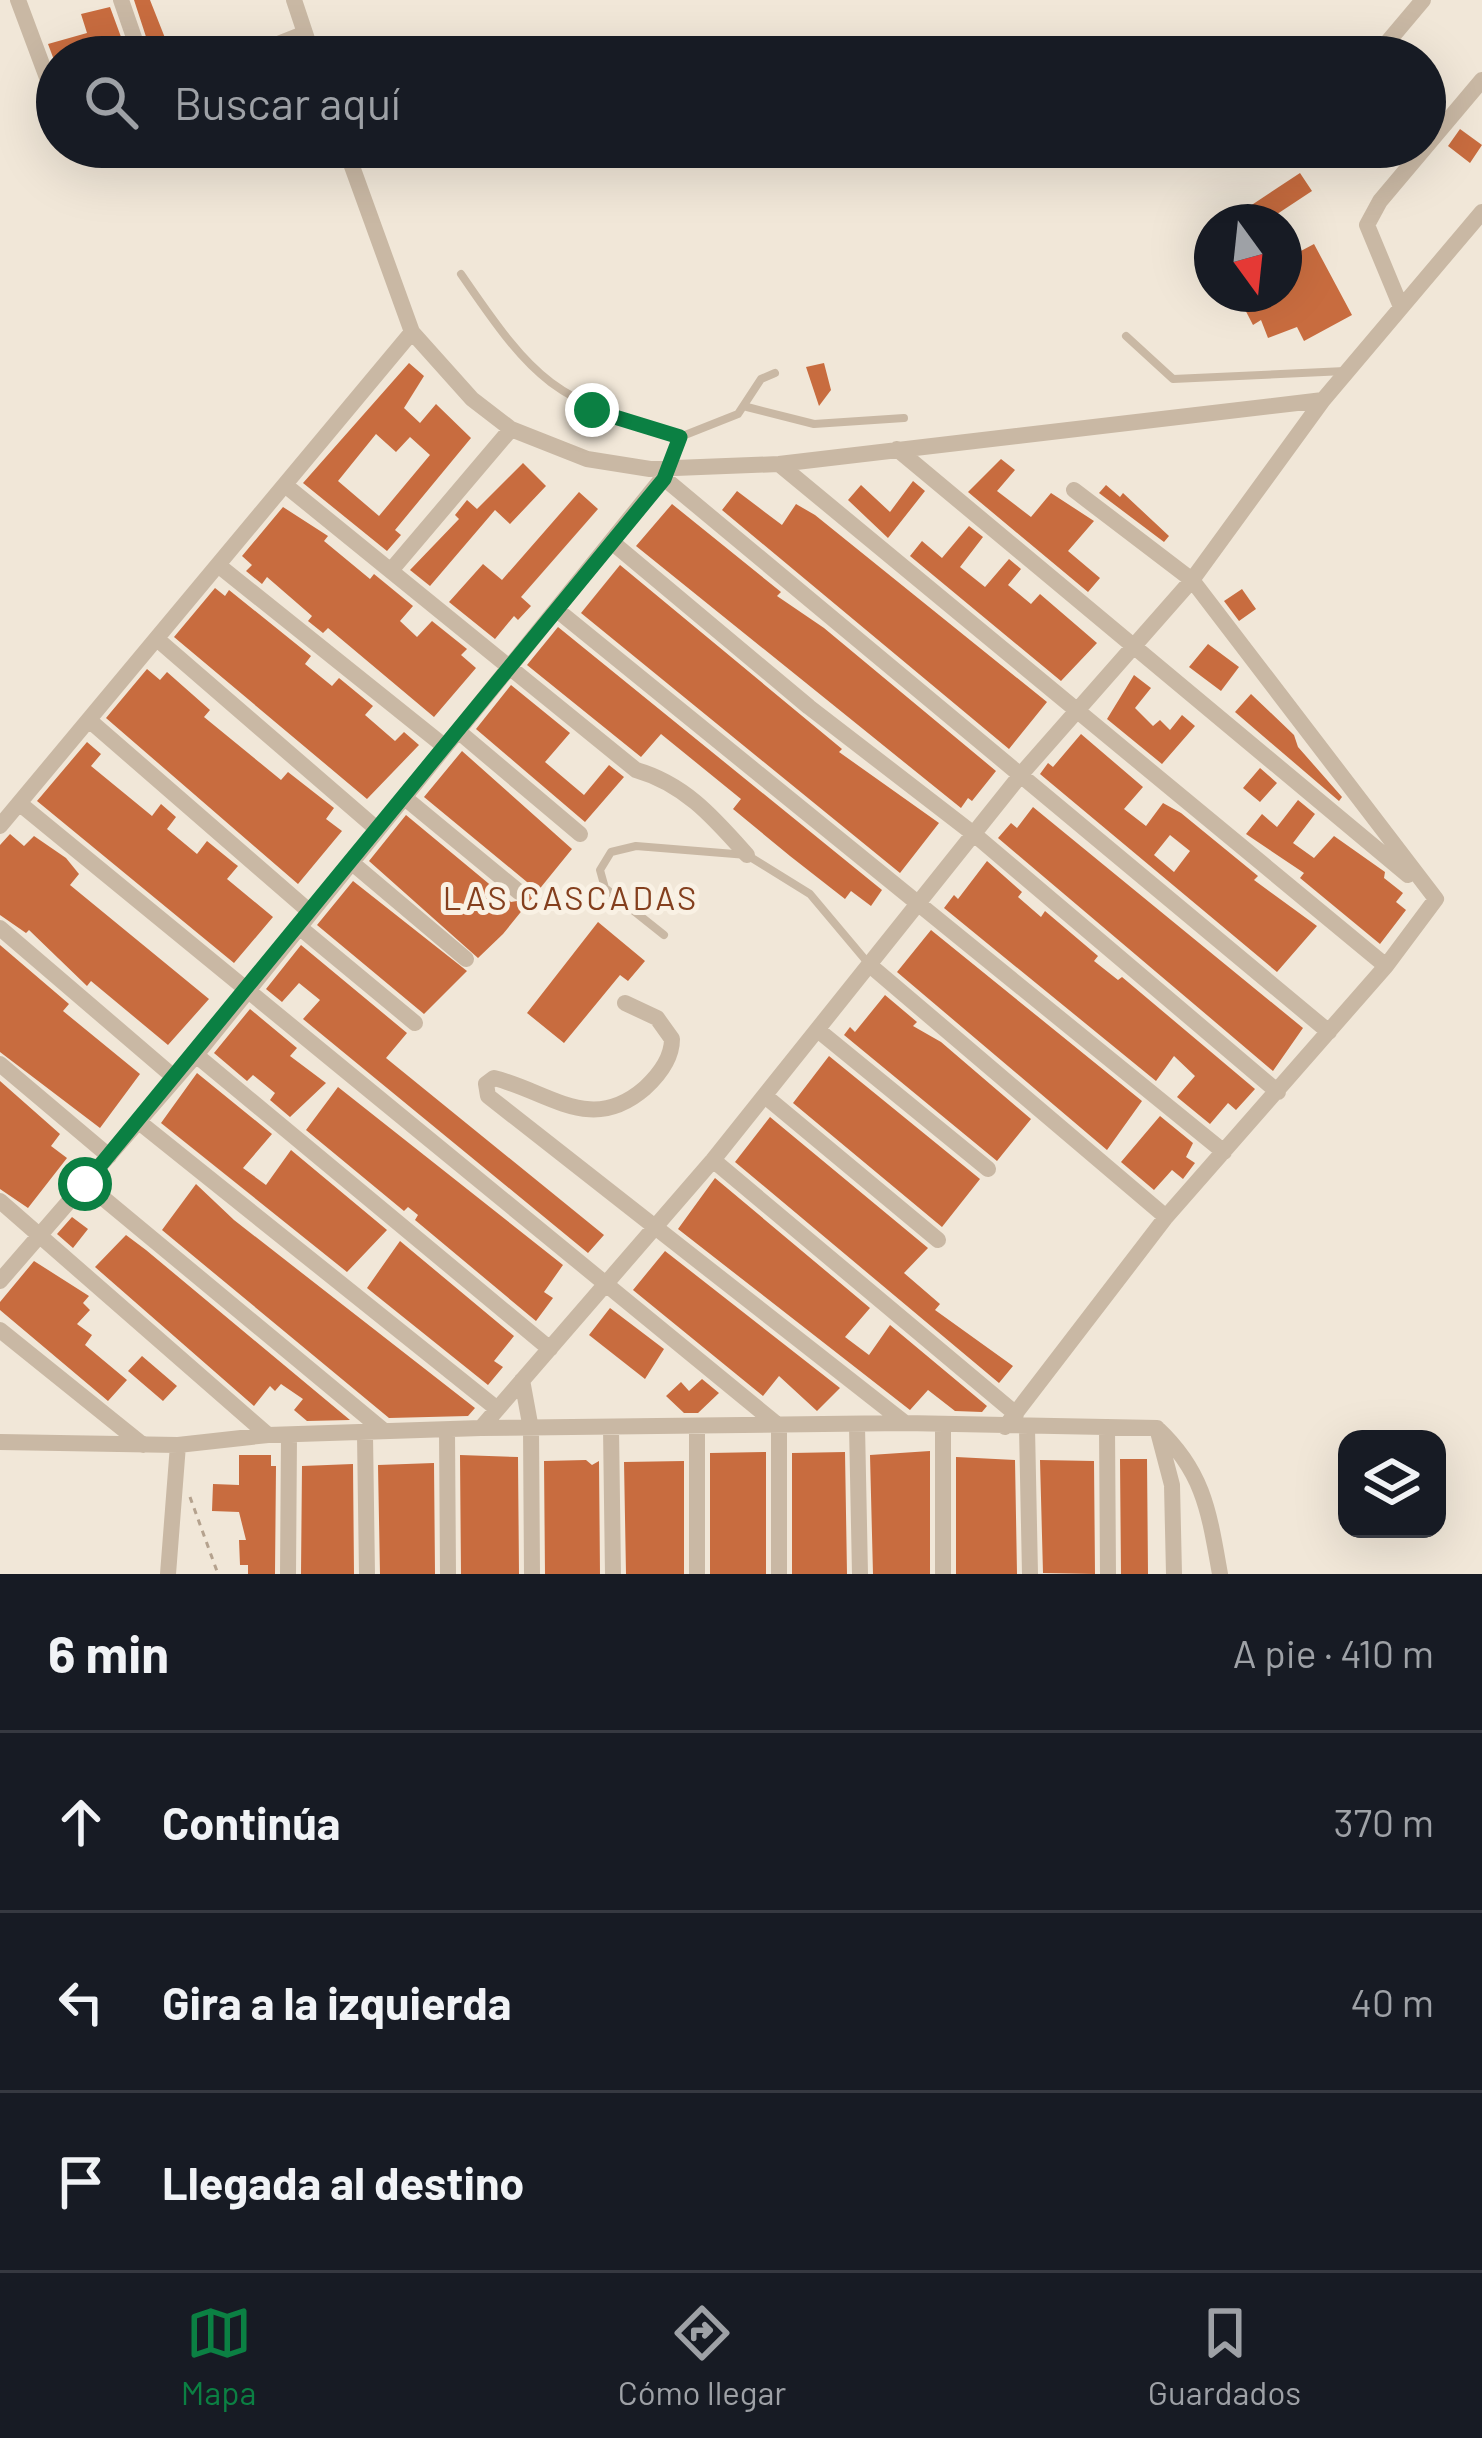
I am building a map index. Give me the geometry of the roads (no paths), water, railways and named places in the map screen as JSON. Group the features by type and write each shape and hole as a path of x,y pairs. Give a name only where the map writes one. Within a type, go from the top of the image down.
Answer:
{"street":[{"path":"36,47 20,3 41,0"},
{"path":"121,0 133,36"},
{"path":"293,0 306,36"},
{"path":"1393,36 1423,0"},
{"path":"1446,123 1482,80"},
{"path":"353,168 412,332 472,399 511,429 587,459 668,472 779,464 1323,400"},
{"path":"1401,308 1367,225 1408,168"},
{"path":"481,1428 713,1160 872,967 1023,772 1192,580 1323,400 1482,212"},
{"path":"0,826 412,332"},
{"path":"393,568 511,429"},
{"path":"897,449 1135,643 1436,899"},
{"path":"779,464 951,610 1079,707 1166,786 1386,966"},
{"path":"0,1281 196,1055 246,987 668,472"},
{"path":"668,472 1329,1032"},
{"path":"285,485 393,568 636,770 686,793 747,854"},
{"path":"1074,490 1192,580 1436,899"},
{"path":"613,543 809,707 975,835 1278,1092"},
{"path":"218,565 444,746"},
{"path":"557,610 1223,1152"},
{"path":"157,639 378,830"},
{"path":"89,721 415,1023"},
{"path":"458,731 580,834"},
{"path":"405,798 519,892"},
{"path":"19,803 779,1426"},
{"path":"351,862 466,959"},
{"path":"1030,1574 1016,1423 1166,1217 1386,966 1436,899"},
{"path":"0,928 175,1078"},
{"path":"872,967 1166,1217"},
{"path":"625,1003 657,1018 672,1039 664,1065 631,1098 594,1112 559,1106 500,1078 490,1079 485,1090 905,1423"},
{"path":"819,1031 988,1169"},
{"path":"196,1055 550,1349"},
{"path":"0,1064 109,1156"},
{"path":"765,1096 938,1240"},
{"path":"139,1122 496,1408"},
{"path":"713,1160 1016,1423"},
{"path":"85,1184 385,1431"},
{"path":"0,1201 268,1435"},
{"path":"0,1330 143,1444"},
{"path":"522,1380 531,1429 532,1574"},
{"path":"0,1442 178,1445 268,1435 481,1428 905,1423 1157,1428 1187,1456 1208,1508 1220,1574"},
{"path":"779,1426 779,1574"},
{"path":"856,1426 860,1574"},
{"path":"697,1427 697,1574"},
{"path":"943,1427 943,1574"},
{"path":"1107,1427 1108,1574"},
{"path":"611,1428 613,1574"},
{"path":"1157,1428 1172,1485 1174,1574"},
{"path":"447,1431 448,1574"},
{"path":"365,1435 368,1574"},
{"path":"288,1574 289,1436"},
{"path":"168,1574 178,1445"}],"lane":[{"path":"287,36 304,29"},
{"path":"461,274 510,345 549,386 592,410 680,437 747,407 814,424 904,418"},
{"path":"1126,337 1173,379 1347,371"},
{"path":"747,407 761,379 775,373"},
{"path":"668,472 680,437"},
{"path":"664,935 605,888 600,870 610,852 636,846 747,854 810,893 872,967"}],"district":[{"name":"LAS CASCADAS","path":"571,897"}]}
